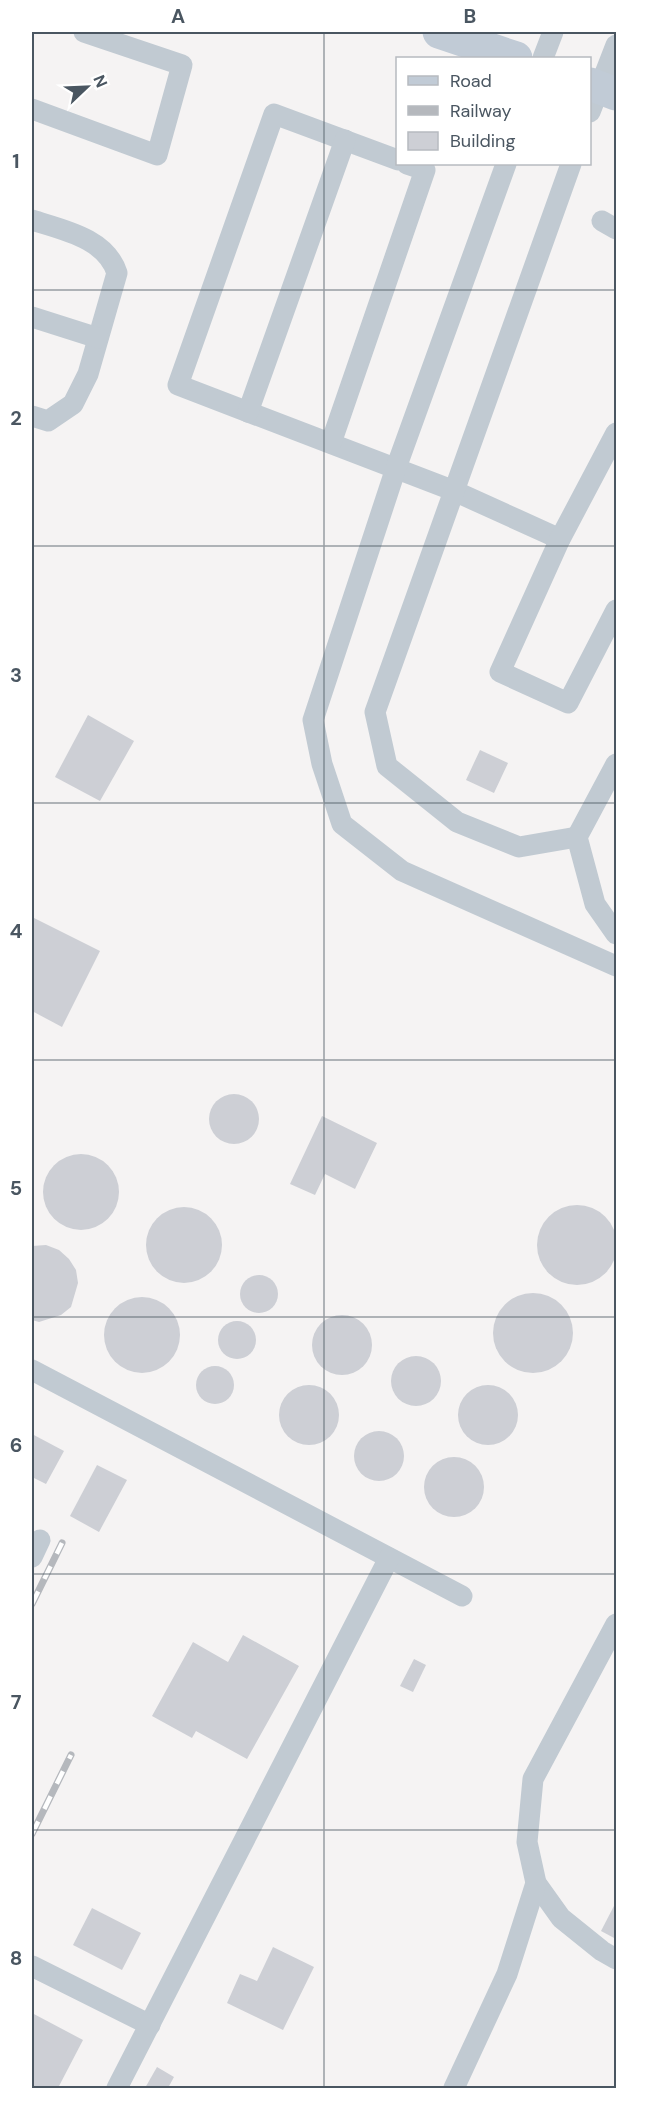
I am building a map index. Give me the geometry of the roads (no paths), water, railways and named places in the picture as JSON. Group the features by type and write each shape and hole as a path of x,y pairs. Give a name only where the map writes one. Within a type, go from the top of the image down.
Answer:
{"street":[{"path":"439,32 513,57"}],"lane":[{"path":"32,109 158,155 182,65 84,32"},
{"path":"543,57 553,32"},
{"path":"598,94 616,45"},
{"path":"396,159 274,114 178,385 452,490 560,538"},
{"path":"248,412 345,140"},
{"path":"331,443 424,170 410,165"},
{"path":"506,165 396,468 313,720 322,764 342,824 402,871 616,966"},
{"path":"571,165 452,490 375,712 387,766 457,822 519,847 576,837"},
{"path":"32,220 83,237 112,258 117,273 88,374 73,404 48,421 32,416"},
{"path":"32,316 98,338"},
{"path":"616,433 560,538 500,672 568,703 616,610"},
{"path":"616,764 576,837 595,904 616,934"},
{"path":"32,1370 462,1596"},
{"path":"117,2088 389,1558"},
{"path":"616,1624 534,1779 527,1842 536,1883 561,1918 602,1952 616,1959"},
{"path":"454,2088 507,1974 536,1883"},
{"path":"32,1966 150,2025"}],"railway":[{"path":"32,1604 62,1543"},
{"path":"32,1834 71,1755"}]}
